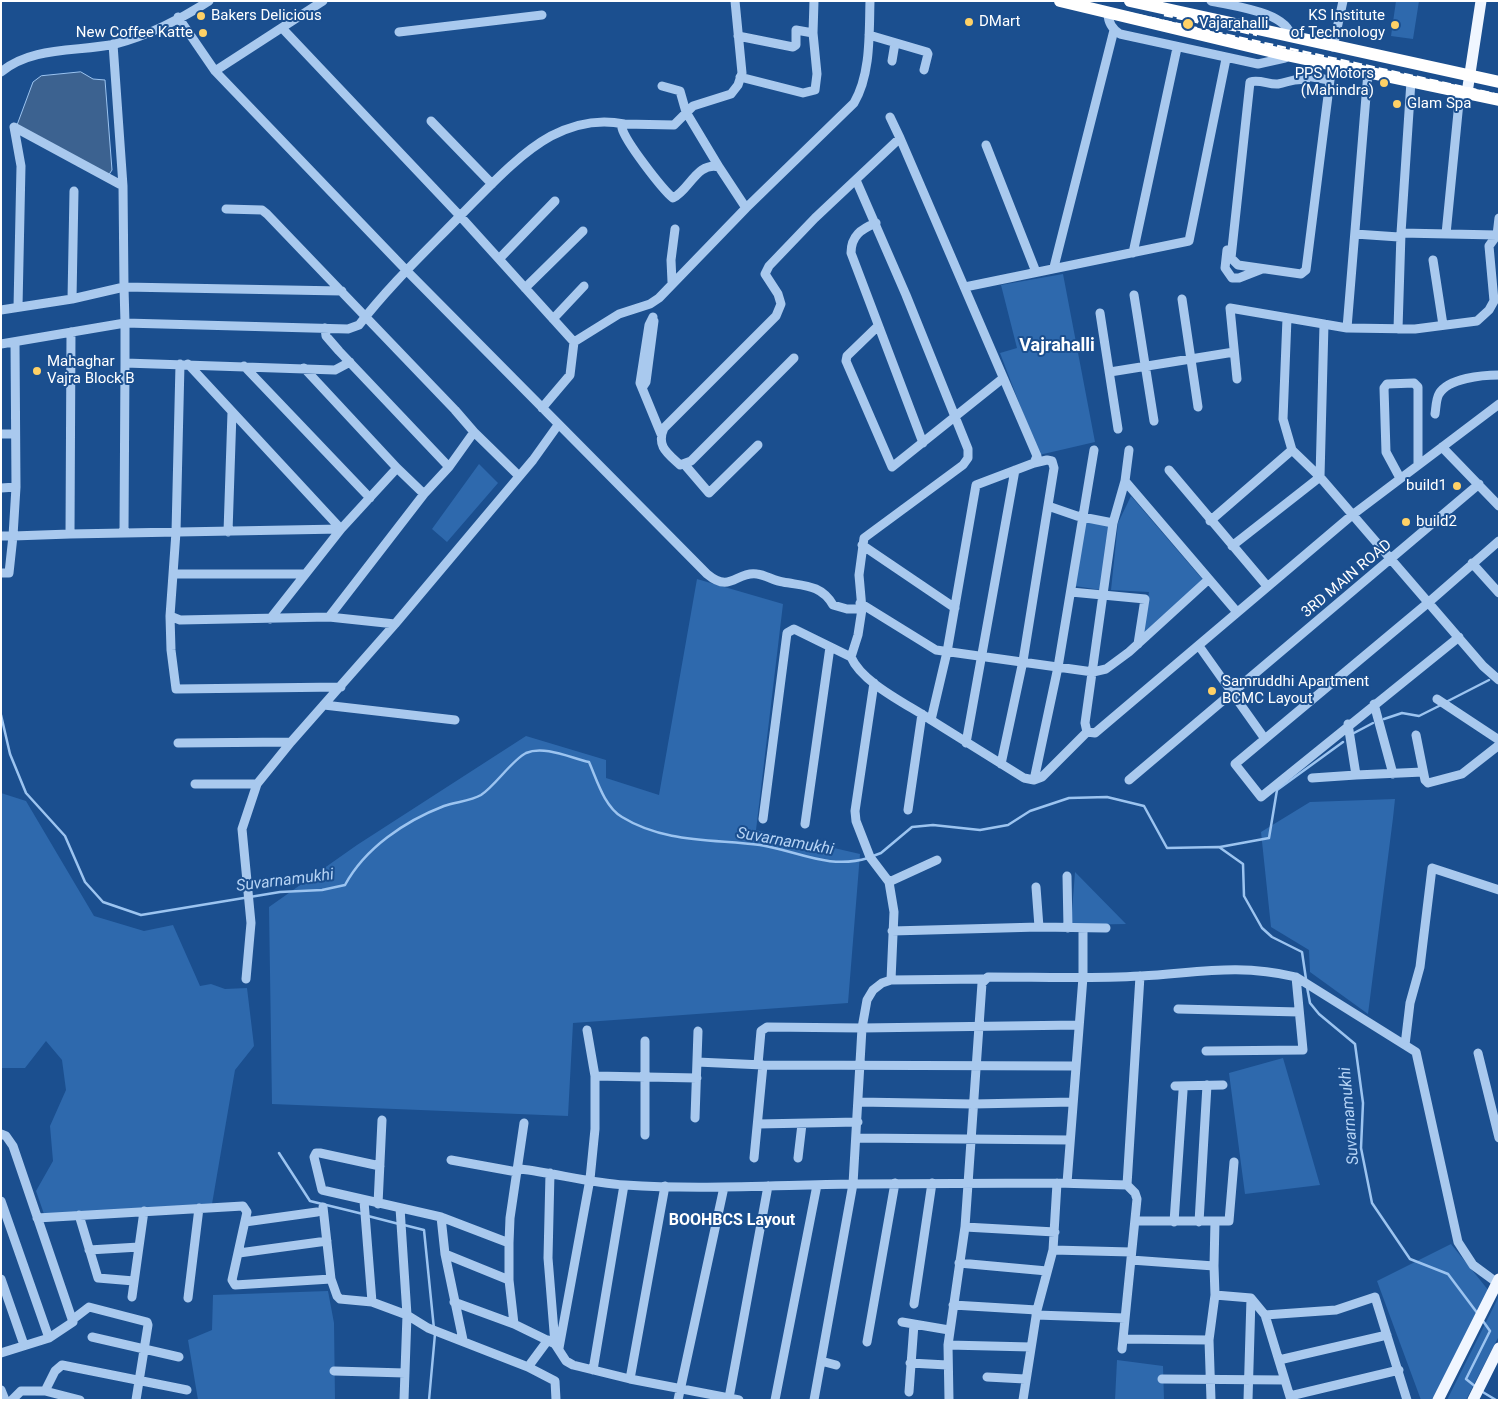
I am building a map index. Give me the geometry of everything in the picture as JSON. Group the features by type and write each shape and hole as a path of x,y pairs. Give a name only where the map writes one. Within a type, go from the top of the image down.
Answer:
{"highway":[{"path":"1060,1 1105,9 1286,54 1499,100"},
{"path":"1130,1 1499,82"}],"main road":[{"path":"1467,76 1476,1"},
{"path":"1464,92 1481,1"},
{"path":"1438,1400 1498,1282"},
{"path":"1476,1392 1499,1348"}],"street":[{"path":"1,72 32,55 113,44 144,34 209,1"},
{"path":"215,71 323,1"},
{"path":"1,344 125,323 348,329 359,325 406,270 492,184 534,147 551,136 599,121 624,124 674,125 693,106 731,94 742,73 735,1"},
{"path":"740,77 803,93 815,90 814,1"},
{"path":"574,342 619,314 650,304 659,298 672,282 746,208 854,103 863,88 869,35 870,1"},
{"path":"1212,1 1267,14 1278,20 1291,34 1291,37"},
{"path":"1333,47 1343,1"},
{"path":"1105,9 1114,30 1120,34 1226,59 1258,64 1274,62 1285,58 1286,54"},
{"path":"399,32 542,15"},
{"path":"178,17 215,71 558,425 690,559 716,581 726,583 756,573 783,582 795,582 811,586 827,596 833,605 847,609 861,606 936,650 1093,672 1106,669 1138,644 1210,579"},
{"path":"282,28 460,216 574,342 570,375 542,408"},
{"path":"738,36 793,47 796,45 796,30 813,33"},
{"path":"1054,268 1114,30"},
{"path":"869,35 927,52 924,70"},
{"path":"892,61 895,43"},
{"path":"113,44 123,186 125,323 124,533"},
{"path":"1133,253 1177,48"},
{"path":"1299,57 1307,76"},
{"path":"965,287 1189,241 1226,59"},
{"path":"1307,76 1306,80 1296,78 1278,84 1260,81 1250,82 1231,258 1238,266 1301,274 1308,264 1332,64"},
{"path":"1347,328 1368,72"},
{"path":"1307,76 1329,80"},
{"path":"1398,329 1400,235 1410,81"},
{"path":"662,86 680,91 686,112 746,208"},
{"path":"1446,234 1460,107 1464,92"},
{"path":"890,117 1037,456 1034,463"},
{"path":"431,121 492,184"},
{"path":"624,124 622,128 624,138 647,166 663,190 673,198 681,194 700,171 714,165 719,166"},
{"path":"18,308 21,166 14,127 123,186"},
{"path":"758,446 709,493 685,465 680,465 663,449 660,441 664,428 776,316 781,304 778,294 765,274 769,266 900,138"},
{"path":"986,144 1036,272"},
{"path":"856,180 876,223 968,449 968,458 963,465 864,538 859,575 861,606 858,635 851,657 854,665 874,683 1024,778 1034,780 1042,778 1087,732"},
{"path":"1228,232 1233,190 1239,183"},
{"path":"72,299 74,191"},
{"path":"499,259 555,201"},
{"path":"226,209 262,210 342,291 474,432 519,476"},
{"path":"1237,379 1230,308 1347,328 1398,329 1477,321 1489,310 1494,301 1488,246 1498,235 1499,218"},
{"path":"876,223 860,231 854,238 851,253 923,442"},
{"path":"672,282 671,260 675,229"},
{"path":"526,288 583,231"},
{"path":"1355,234 1498,235"},
{"path":"1227,245 1225,268 1232,278 1239,278 1263,269"},
{"path":"1433,260 1443,325"},
{"path":"553,319 584,286"},
{"path":"1,310 72,299 124,287 342,291"},
{"path":"1134,295 1154,421"},
{"path":"1182,299 1198,407"},
{"path":"650,304 653,317 649,325 640,375 642,388 661,434"},
{"path":"1489,310 1499,309"},
{"path":"1100,314 1118,429"},
{"path":"1286,318 1283,419 1292,450 1320,477 1351,516 1459,636 1483,666 1499,680"},
{"path":"1320,477 1324,324"},
{"path":"878,326 847,356 847,365 892,467 1002,379"},
{"path":"325,328 326,336 449,467"},
{"path":"70,534 71,332"},
{"path":"1,573 8,573 13,536 16,487 15,342"},
{"path":"1110,372 1234,352"},
{"path":"685,465 794,358"},
{"path":"125,363 335,370 350,362"},
{"path":"184,364 232,412 341,529"},
{"path":"184,364 170,616 171,650 176,689 341,687"},
{"path":"244,366 370,498"},
{"path":"304,368 396,468 424,494"},
{"path":"1435,414 1439,394 1447,386 1474,376 1499,375"},
{"path":"1400,478 1386,452 1384,388 1387,384 1414,383 1418,387 1418,464"},
{"path":"1087,732 1095,734 1351,516 1499,404"},
{"path":"228,532 232,412"},
{"path":"246,979 251,923 242,828 257,784 291,742 395,624 519,476 558,425"},
{"path":"329,617 424,494 449,467 474,432"},
{"path":"1,434 15,434"},
{"path":"1442,447 1499,506"},
{"path":"1034,780 1058,667 1094,450"},
{"path":"1087,732 1085,723 1113,523 1125,481 1129,450"},
{"path":"1210,521 1292,450"},
{"path":"931,720 947,652 976,485 1034,463 1047,460 1052,461 1054,468 1023,661 1001,764"},
{"path":"270,619 341,529 396,468"},
{"path":"966,743 1015,470"},
{"path":"1169,470 1210,521 1267,586"},
{"path":"1232,546 1320,477"},
{"path":"1125,481 1237,612"},
{"name":"3RD MAIN ROAD","path":"1129,780 1392,560 1479,484"},
{"path":"1,488 16,487"},
{"path":"1048,506 1083,518 1113,523"},
{"path":"1,536 341,529"},
{"path":"1459,636 1348,724 1261,797 1235,764 1499,541"},
{"path":"862,545 955,608"},
{"path":"1472,563 1499,593"},
{"path":"173,574 304,574"},
{"path":"1070,592 1144,598 1138,644"},
{"path":"170,616 180,620 329,617 395,624"},
{"path":"763,819 787,634 794,629 851,657"},
{"path":"1199,646 1265,739"},
{"path":"805,824 830,647"},
{"path":"874,683 855,811 856,821 870,857 889,882 894,912 891,980"},
{"path":"1438,699 1499,740"},
{"path":"1374,704 1393,774"},
{"path":"324,705 455,720"},
{"path":"908,810 922,714"},
{"path":"1348,724 1356,774"},
{"path":"1416,734 1423,772 1428,783 1454,778 1462,774 1499,745"},
{"path":"178,743 291,742"},
{"path":"1312,778 1356,774 1423,772"},
{"path":"195,784 257,784"},
{"path":"889,882 937,860"},
{"path":"1405,1045 1410,1003 1420,967 1432,868 1499,890"},
{"path":"1067,876 1068,928"},
{"path":"1036,887 1039,927"},
{"path":"892,931 1039,927 1106,928"},
{"path":"1023,1400 1037,1312 1053,1250 1070,1140 1083,977 1083,928"},
{"path":"814,1400 854,1184 862,1028 867,1000 873,990 882,983 891,980 1140,976 1229,968 1274,972 1296,977 1416,1052 1458,1242 1473,1265 1498,1282"},
{"path":"1127,1185 1140,976"},
{"path":"1206,1051 1303,1050 1296,977"},
{"path":"948,1400 949,1330 965,1227 984,979"},
{"path":"1178,1009 1299,1012"},
{"path":"754,1158 758,1124 761,1031 767,1027 862,1028 1079,1025"},
{"path":"528,1367 554,1344 590,1179 595,1129 596,1076 587,1030"},
{"path":"695,1118 698,1032"},
{"path":"645,1042 645,1135"},
{"path":"1478,1053 1499,1138"},
{"path":"697,1062 1076,1066"},
{"path":"596,1076 697,1078"},
{"path":"1175,1086 1223,1085"},
{"path":"1199,1222 1207,1086"},
{"path":"1174,1222 1183,1091"},
{"path":"859,1102 973,1104 1073,1102"},
{"path":"378,1204 382,1120"},
{"path":"758,1124 858,1122"},
{"path":"514,1324 509,1280 509,1244 516,1172 524,1123"},
{"path":"798,1158 802,1124"},
{"path":"1,1134 6,1136 13,1146 72,1320"},
{"path":"857,1138 1070,1140"},
{"path":"380,1166 320,1152 316,1153 314,1157 321,1189 364,1201 441,1217 509,1244"},
{"path":"451,1160 516,1172 520,1169 550,1172 624,1185 724,1187 895,1183 1127,1185 1135,1193 1137,1199 1122,1349"},
{"path":"1135,1220 1174,1222 1229,1221 1234,1162"},
{"path":"550,1172 548,1258 554,1344"},
{"path":"868,1342 895,1183"},
{"path":"914,1304 932,1183"},
{"path":"775,1400 817,1184"},
{"path":"593,1370 624,1185"},
{"path":"630,1379 665,1186"},
{"path":"729,1398 768,1186"},
{"path":"678,1400 724,1187"},
{"path":"1,1201 49,1338"},
{"path":"364,1201 372,1302"},
{"path":"37,1218 243,1206 247,1212 232,1280 235,1285 331,1279"},
{"path":"188,1298 199,1208"},
{"path":"400,1208 407,1314 404,1400"},
{"path":"245,1222 320,1210 331,1279 338,1298 372,1302 407,1314 428,1328 528,1367 555,1381 556,1400"},
{"path":"132,1297 144,1211"},
{"path":"79,1215 98,1278 134,1281"},
{"path":"441,1217 445,1254 460,1339"},
{"path":"1211,1400 1212,1378 1209,1340 1215,1295 1214,1221"},
{"path":"965,1227 1055,1232"},
{"path":"238,1253 326,1241"},
{"path":"89,1250 139,1247"},
{"path":"1053,1250 1131,1256 1214,1266"},
{"path":"445,1254 509,1280"},
{"path":"959,1263 1047,1271"},
{"path":"1,1279 24,1345"},
{"path":"1215,1295 1250,1298 1265,1315 1290,1398 1400,1370"},
{"path":"1265,1315 1336,1310 1375,1297 1400,1370 1407,1400"},
{"path":"1248,1400 1250,1298"},
{"path":"454,1302 514,1324 554,1344 566,1361 630,1379 739,1400"},
{"path":"953,1305 1125,1318"},
{"path":"1,1353 49,1338 70,1326 72,1320 89,1307 147,1322 145,1350 136,1400"},
{"path":"902,1322 949,1330"},
{"path":"908,1392 914,1324"},
{"path":"1279,1360 1387,1335"},
{"path":"92,1337 179,1357"},
{"path":"1123,1339 1209,1340"},
{"path":"948,1345 1031,1347"},
{"path":"821,1362 836,1365"},
{"path":"910,1363 948,1365"},
{"path":"45,1390 55,1371 62,1366 186,1390"},
{"path":"334,1370 405,1373"},
{"path":"987,1377 1025,1379"},
{"path":"1162,1379 1284,1380"},
{"path":"1,1390 5,1400"},
{"path":"12,1400 21,1391 45,1390 80,1400"}],"shaded area":[{"path":"1396,1 1419,1 1413,39 1391,36"},
{"path":"81,72 93,79 105,80 112,170 108,176 17,125 33,82 41,76"},
{"path":"1063,274 1095,442 1039,455 1000,353 1017,348 1001,285"},
{"path":"479,464 498,483 447,542 432,529"},
{"path":"1131,496 1203,580 1141,637 1149,592 1111,590 1118,523"},
{"path":"1084,522 1110,526 1101,590 1075,586"},
{"path":"697,579 783,604 756,830 860,854 848,1003 573,1023 568,1116 272,1104 269,907 357,845 526,736 606,760 606,778 659,795"},
{"path":"1,793 26,801 94,916 144,931 173,925 200,986 211,984 225,989 247,988 254,1046 235,1070 212,1204 44,1214 36,1191 53,1161 50,1126 66,1090 62,1060 46,1041 25,1068 1,1068"},
{"path":"1395,799 1368,1014 1310,972 1309,950 1271,927 1261,832 1310,802"},
{"path":"1075,872 1126,924 1071,925"},
{"path":"1283,1058 1320,1185 1245,1194 1229,1073"},
{"path":"1451,1244 1489,1291 1433,1400 1421,1400 1377,1281"},
{"path":"328,1291 334,1323 335,1400 198,1400 188,1340 212,1330 213,1295"},
{"path":"1499,1296 1499,1336 1466,1400 1447,1400"},
{"path":"1117,1360 1163,1366 1164,1400 1115,1400"}],"waterway":[{"path":"1446,702 1489,680"},
{"path":"1384,719 1402,713 1419,716 1441,705"},
{"name":"Suvarnamukhi","path":"1,715 10,754 26,793 65,836 85,882 103,902 141,915 280,892 322,890 345,885 363,859 387,837 429,812 481,795 521,756 541,750 589,762 610,806 622,817 655,832 672,836 760,845 827,861 854,861 868,858"},
{"path":"1354,733 1373,723"},
{"path":"1220,847 1269,838 1277,790 1343,742"},
{"name":"Suvarnamukhi","path":"873,856 881,853 912,827 933,825 980,830 1008,825 1030,811 1069,798 1107,797 1144,806 1167,848 1219,847 1243,864 1244,896 1262,928 1272,937 1302,952 1306,979"},
{"name":"Suvarnamukhi","path":"1307,987 1310,1003 1319,1014 1355,1044 1363,1103 1361,1148 1372,1203 1410,1259 1448,1274 1478,1314"},
{"path":"279,1153 310,1201 363,1214"},
{"path":"368,1216 399,1224"},
{"path":"404,1225 424,1230 434,1329"},
{"name":"Suvarnamukhi","path":"1476,1387 1466,1379 1490,1331 1483,1321"},
{"path":"429,1400 435,1334"},
{"name":"Suvarnamukhi","path":"1481,1391 1496,1400"}],"railway":[{"path":"1074,1 1499,95"},
{"path":"1164,15 1257,35"}],"place":[{"name":"Bakers Delicious","path":"201,16"},
{"name":"DMart","path":"969,22"},
{"name":"Vajarahalli","path":"1188,24"},
{"name":"KS Institute of Technology","path":"1395,25"},
{"name":"New Coffee Katte","path":"203,33"},
{"name":"PPS Motors (Mahindra)","path":"1384,83"},
{"name":"Glam Spa","path":"1397,104"},
{"name":"Mahaghar Vajra Block B","path":"37,371"},
{"name":"build1","path":"1457,486"},
{"name":"build2","path":"1406,522"},
{"name":"Samruddhi Apartment BCMC Layout","path":"1212,691"}],"district":[{"name":"Vajrahalli","path":"1057,346"},
{"name":"BOOHBCS Layout","path":"732,1221"}]}
